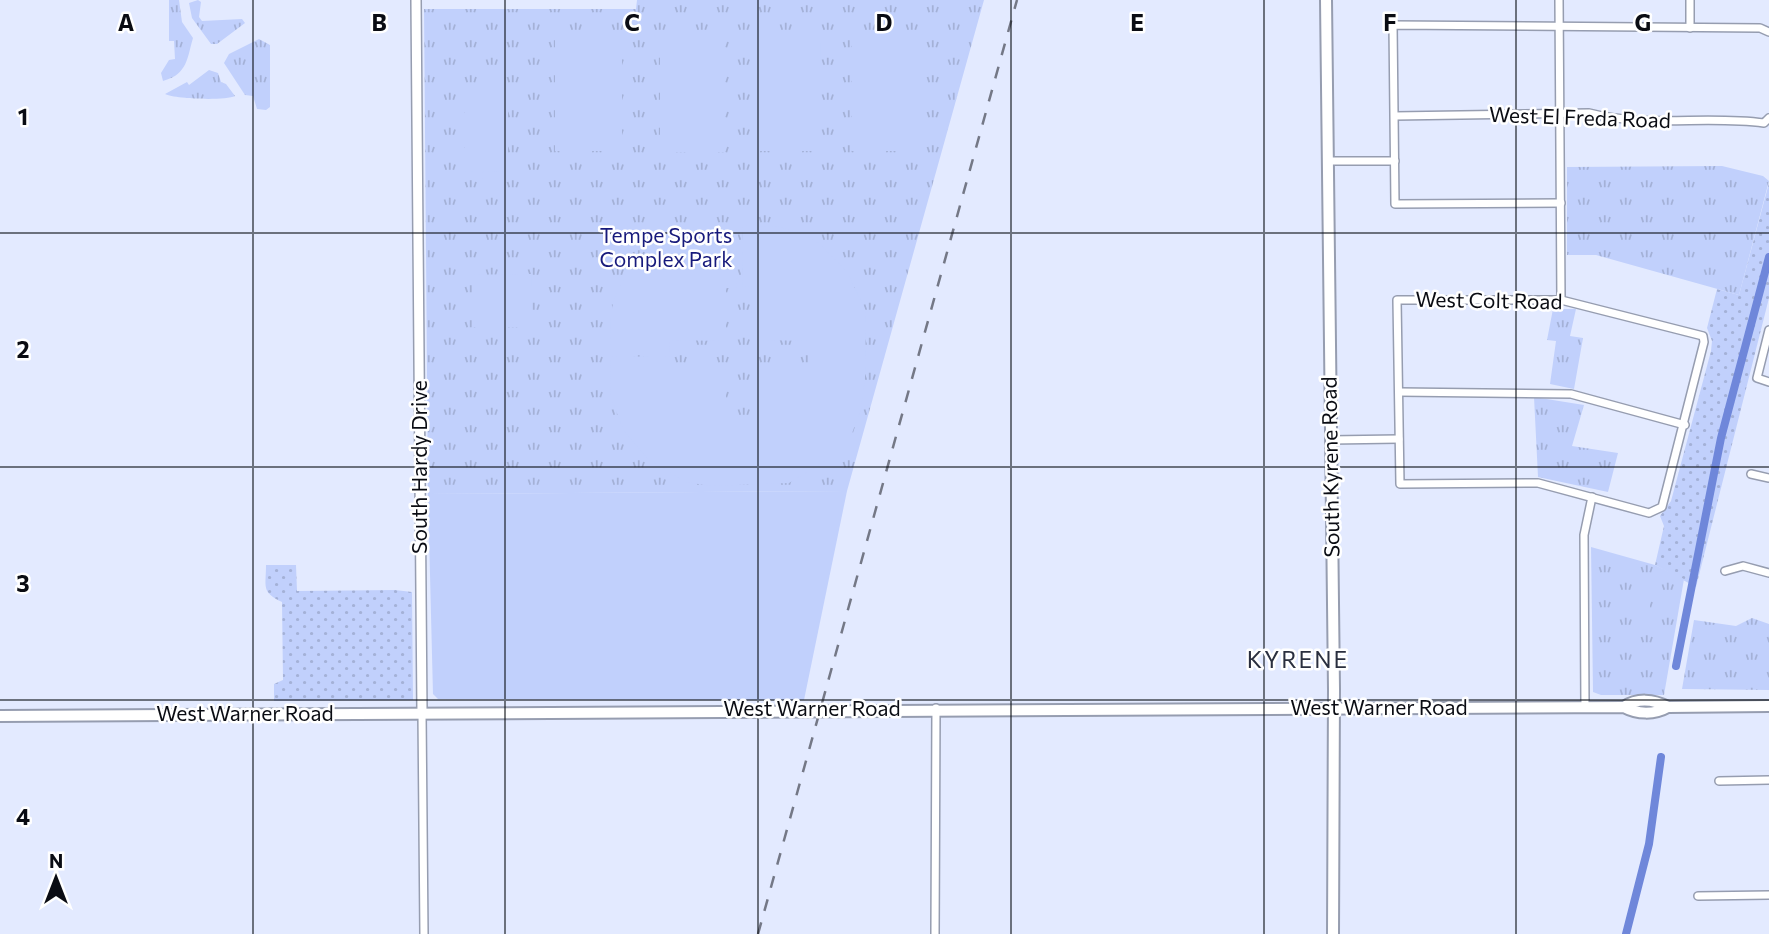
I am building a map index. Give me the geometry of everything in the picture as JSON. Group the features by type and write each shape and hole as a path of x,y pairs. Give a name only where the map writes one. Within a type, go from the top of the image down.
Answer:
{"main road":[{"name":"South Kyrene Road","path":"1326,0 1334,708 1333,934"},
{"name":"West Warner Road","path":"0,716 936,708 1623,707 1633,701 1657,701 1668,707 1769,706"}],"street":[{"name":"South Hardy Drive","path":"416,0 424,934"},
{"path":"1559,0 1561,300"},
{"path":"1690,0 1690,28"},
{"path":"1561,203 1395,204 1393,25 1559,24 1617,29 1760,28 1769,32"},
{"name":"West El Freda Road","path":"1395,116 1589,113 1620,121 1767,120"},
{"path":"1328,160 1395,161"},
{"name":"West Colt Road","path":"1399,392 1397,300 1561,300 1703,336 1704,342 1685,425"},
{"path":"1769,330 1756,379 1769,382"},
{"path":"1399,392 1571,394 1685,425 1662,507 1649,513 1526,482 1400,484 1399,392"},
{"path":"1330,440 1399,439"},
{"path":"1751,474 1769,478"},
{"path":"1585,707 1584,535 1592,497"},
{"path":"1725,571 1743,566 1769,573"},
{"path":"936,708 936,934"},
{"path":"1719,781 1769,780"},
{"path":"1698,896 1769,895"}],"green space":[{"path":"169,0 179,0 182,22 193,38 182,70 163,81 161,73 169,60 175,59 174,41 169,41"},
{"path":"198,0 201,2 199,17 202,21 242,19 245,23 217,44 211,44 192,18 189,3"},
{"name":"Tempe Sports Complex Park","path":"637,0 984,0 847,491 428,494 424,9 636,9"},
{"path":"259,39 270,45 270,107 266,110 257,109 253,96 245,95 224,63 229,54"},
{"path":"555,39 622,39 622,151 555,151"},
{"path":"852,39 919,39 919,151 852,151"},
{"path":"660,40 725,40 725,152 660,152"},
{"path":"754,40 820,40 821,151 754,151"},
{"path":"209,70 218,73 221,82 226,84 235,96 200,99 165,94 187,82 189,85"},
{"path":"483,87 508,87 508,172 483,171 482,180 473,180 473,172 465,171 465,91 479,91"},
{"path":"1722,166 1763,176 1769,181 1739,295 1596,255 1567,255 1567,167"},
{"path":"1769,183 1769,298 1696,587 1655,565 1664,526 1660,516 1671,501 1711,351 1712,341 1707,328 1717,289 1739,295"},
{"path":"743,225 779,227 802,233 820,244 847,272 866,311 865,378 861,409 851,436 828,459 789,483 710,486 686,482 648,459 624,431 611,398 610,357 672,356 672,367 722,367 726,370 726,423 752,423 752,371 757,366 808,366 808,341 758,340 751,334 752,287 742,286"},
{"path":"697,227 736,227 737,288 726,288 726,336 721,341 670,340 669,352 611,352 611,313 622,282 641,257 653,247 682,231"},
{"path":"531,274 532,327 472,327 472,275"},
{"path":"1553,309 1576,309 1570,336 1583,338 1574,389 1550,384 1556,341 1547,340"},
{"path":"1534,397 1584,405 1572,446 1618,453 1608,492 1538,477"},
{"path":"847,491 804,700 438,699 433,694 428,494"},
{"path":"1591,547 1655,565 1684,579 1664,695 1601,695 1593,692"},
{"path":"266,565 296,565 297,591 412,592 413,700 274,701 274,684 283,680 282,602 266,588"},
{"path":"1633,593 1650,593 1650,625 1633,625"},
{"path":"1752,618 1769,624 1769,690 1682,689 1694,620 1736,626"}],"waterway":[{"path":"1676,666 1721,438 1769,257"},
{"path":"1626,934 1649,844 1661,757"}],"railway":[{"path":"758,934 1017,0"}],"district":[{"name":"KYRENE","path":"1298,660"}]}
